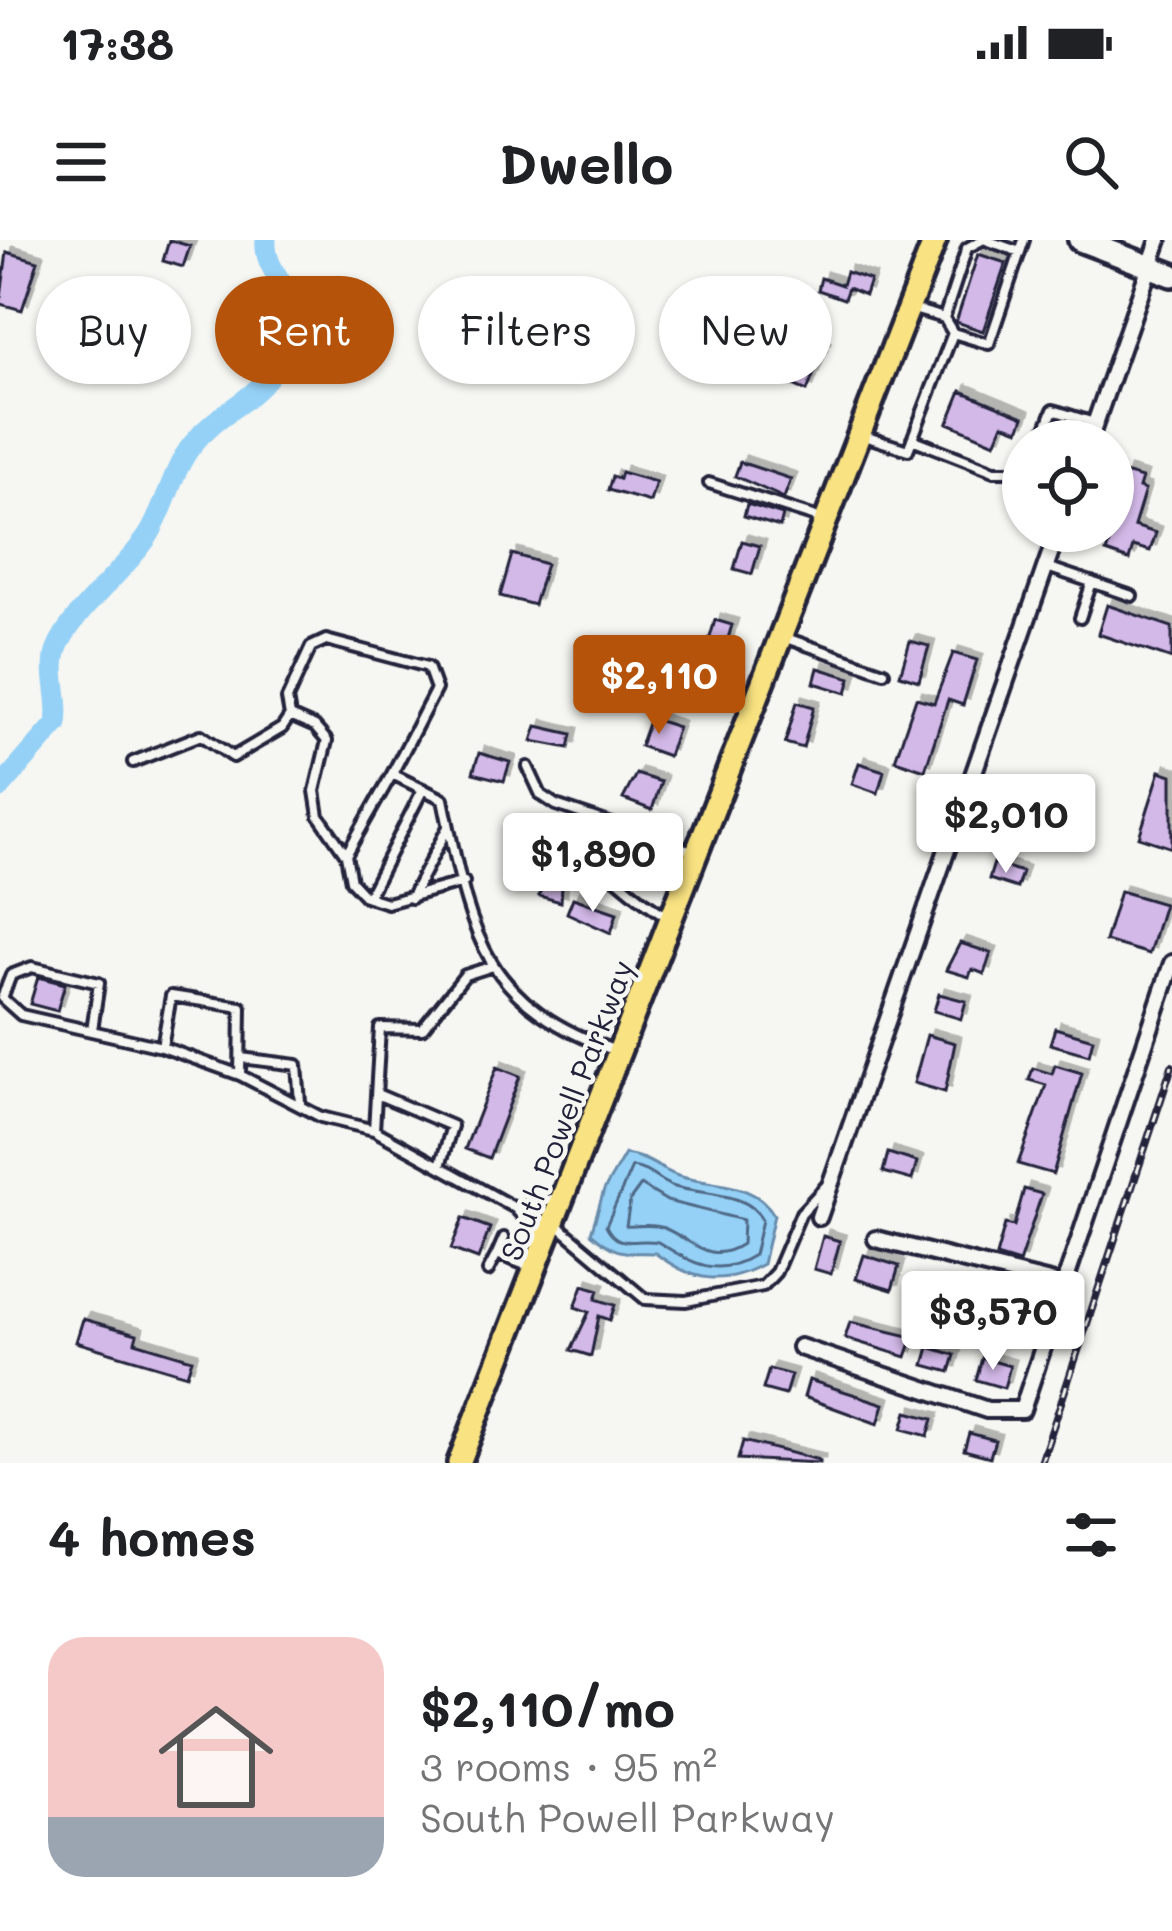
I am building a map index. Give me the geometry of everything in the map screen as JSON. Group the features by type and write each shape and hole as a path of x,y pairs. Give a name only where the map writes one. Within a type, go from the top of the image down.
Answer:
{"main road":[{"name":"South Powell Parkway","path":"458,1463 538,1270 935,240"},
{"path":"1080,240 1172,274"}],"street":[{"path":"1096,420 1159,240"},
{"path":"819,1217 1050,552"},
{"path":"800,1347 987,1410 1022,1410 1172,963"},
{"path":"876,1238 1066,1286"}],"lane":[{"path":"944,318 967,248 984,240 1020,252"},
{"path":"909,308 944,318 953,333 989,344 1024,240"},
{"path":"860,434 908,450 953,333"},
{"path":"1049,420 1053,410 1085,420"},
{"path":"912,439 1002,471"},
{"path":"710,483 826,520"},
{"path":"1045,567 1132,596"},
{"path":"1080,618 1091,582"},
{"path":"781,637 884,672"},
{"path":"133,762 200,735 233,757 281,728 290,716 287,699 311,647 326,640 428,667 436,689 346,855"},
{"path":"290,716 314,727 327,741 315,791 319,816 346,855 350,881 368,897 387,903 464,882"},
{"path":"528,767 541,795 556,805 696,853"},
{"path":"392,774 442,799 490,968 524,1006 571,1035 620,1052"},
{"path":"368,897 423,789"},
{"path":"411,898 448,826"},
{"path":"537,855 561,837 598,858 626,892 671,919"},
{"path":"92,1030 99,982 32,967 11,975 1,999 21,1016 162,1047 240,1075 300,1102 321,1117 374,1130 515,1208 645,1299 686,1301 763,1286 776,1272 801,1213 831,1180"},
{"path":"374,1130 380,1028 422,1029 465,975 490,968"},
{"path":"162,1047 171,996 241,1007 240,1075"},
{"path":"241,1058 297,1065 300,1102"},
{"path":"379,1095 452,1126 440,1166"},
{"path":"515,1208 566,1196"},
{"path":"488,1271 503,1238"},
{"path":"497,1254 538,1270"}],"water":[{"path":"625,1154 678,1176 744,1190 766,1204 774,1215 763,1264 734,1276 707,1278 682,1270 655,1253 622,1252 600,1241 591,1233 604,1190"}],"building":[{"path":"169,240 190,246 183,267 163,261"},
{"path":"7,252 38,261 22,310 0,304"},
{"path":"978,254 1006,263 983,331 956,322"},
{"path":"846,272 870,280 865,295 848,288 844,299 832,295 832,282 842,285"},
{"path":"961,391 1024,417 1002,420 995,443 948,423"},
{"path":"740,462 791,479 784,498 735,476"},
{"path":"621,472 656,482 650,502 608,490 612,476 619,479"},
{"path":"1134,476 1142,478 1139,488 1145,490 1134,526"},
{"path":"747,504 783,515 780,527 744,516"},
{"path":"1134,526 1156,533 1150,551 1134,546"},
{"path":"742,541 760,546 752,574 734,569"},
{"path":"1106,552 1131,552 1129,560"},
{"path":"512,554 546,564 534,605 500,596"},
{"path":"1107,605 1172,627 1172,659 1098,634"},
{"path":"715,620 732,625 719,669 702,665"},
{"path":"910,641 929,646 919,681 900,675"},
{"path":"953,653 977,660 963,705 948,700 925,770 895,760 916,698 934,703"},
{"path":"818,668 851,678 847,693 814,683"},
{"path":"664,676 698,686 694,703 659,693"},
{"path":"797,702 814,707 803,748 785,743"},
{"path":"650,718 678,727 668,756 640,746"},
{"path":"537,726 572,734 569,748 532,741"},
{"path":"479,753 510,762 504,781 473,773"},
{"path":"859,763 884,771 878,793 852,784"},
{"path":"1160,771 1172,775 1172,848 1139,837"},
{"path":"636,774 661,782 652,810 623,799"},
{"path":"517,863 563,872 561,902 539,896 542,884 513,876"},
{"path":"994,863 1022,872 1017,888 989,879"},
{"path":"1120,891 1164,904 1149,954 1105,941"},
{"path":"573,898 617,913 611,933 567,913"},
{"path":"960,943 991,953 984,974 972,969 969,977 946,970"},
{"path":"38,977 65,984 57,1011 30,1004"},
{"path":"939,994 966,1001 961,1019 934,1011"},
{"path":"1055,1028 1093,1039 1089,1055 1050,1044"},
{"path":"927,1035 955,1043 945,1092 914,1083"},
{"path":"1055,1065 1082,1073 1053,1174 1018,1164 1046,1085 1029,1080 1033,1068 1052,1074"},
{"path":"497,1067 520,1076 489,1158 465,1149"},
{"path":"888,1153 917,1162 912,1180 883,1172"},
{"path":"1024,1189 1042,1194 1019,1263 996,1256 1005,1224 1014,1226"},
{"path":"463,1218 490,1228 478,1259 451,1249"},
{"path":"823,1236 840,1241 831,1274 814,1269"},
{"path":"864,1255 899,1266 892,1290 856,1279"},
{"path":"583,1285 599,1290 596,1299 615,1305 610,1320 599,1316 591,1356 571,1350 589,1312 575,1307"},
{"path":"986,1295 1018,1305 1012,1323 991,1317 986,1331 976,1327"},
{"path":"83,1319 137,1334 135,1342 192,1359 187,1375 76,1342"},
{"path":"850,1322 913,1337 906,1357 845,1338"},
{"path":"929,1347 955,1355 950,1372 924,1365"},
{"path":"982,1358 1010,1366 1004,1388 976,1380"},
{"path":"769,1369 791,1375 785,1395 763,1389"},
{"path":"809,1380 884,1404 878,1424 804,1397"},
{"path":"907,1412 933,1419 928,1436 902,1429"},
{"path":"969,1433 995,1440 990,1457 964,1450"},
{"path":"743,1441 819,1460 819,1463 738,1459"}],"waterway":[{"path":"0,788 57,723 54,662 69,628 148,536 192,445 260,387 282,355 291,330 292,304 270,264 266,240"}],"railway":[{"path":"1041,1463 1172,1066"}]}
